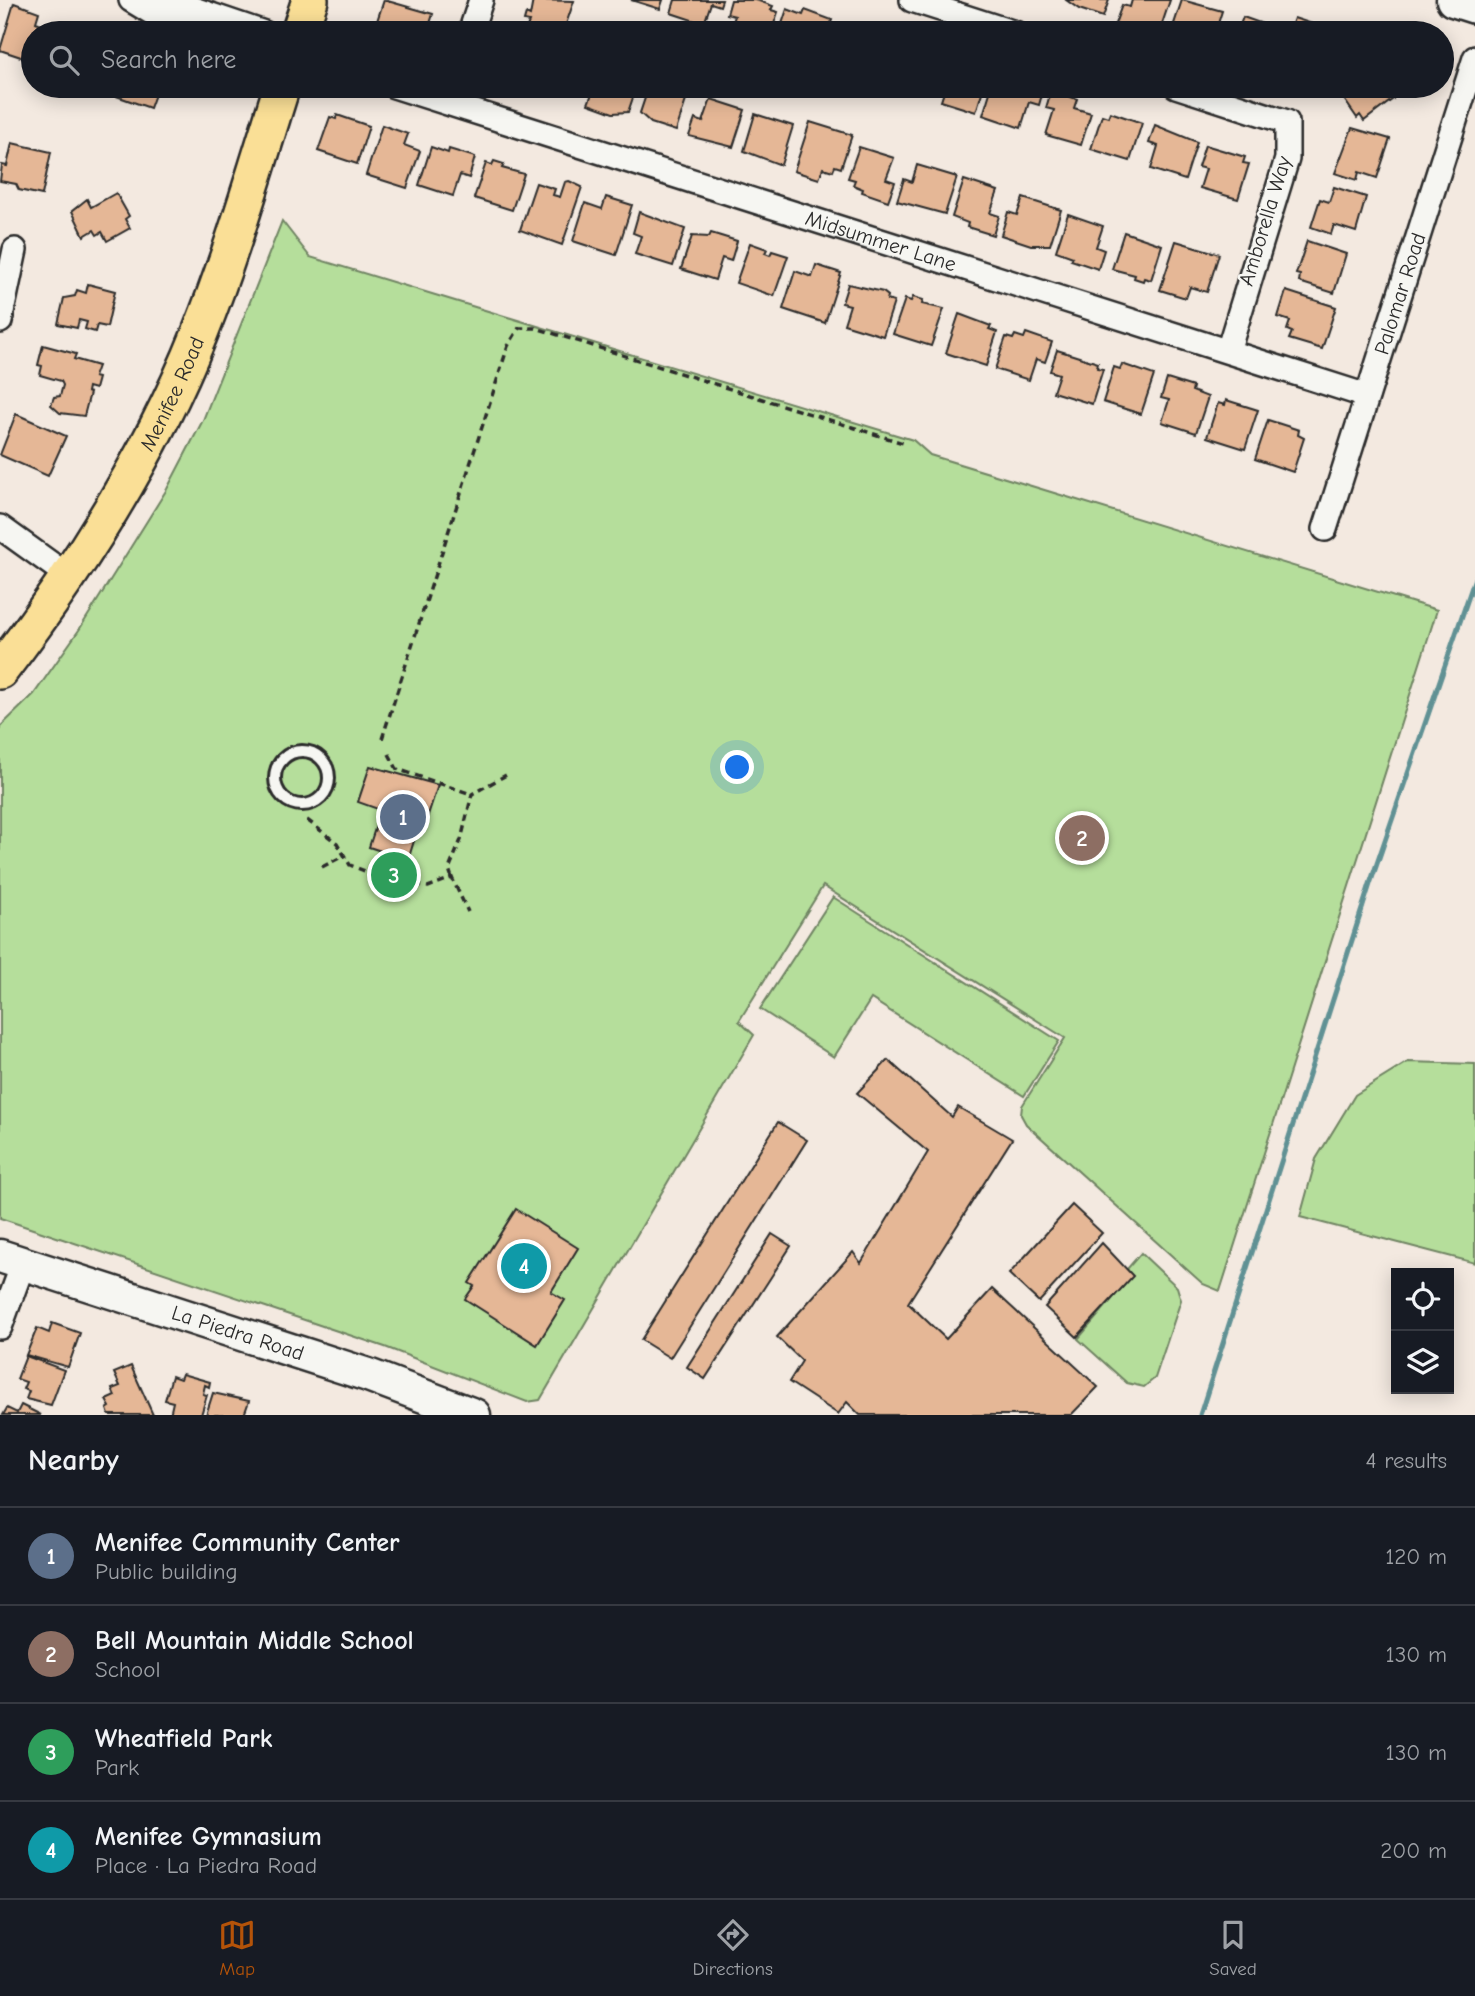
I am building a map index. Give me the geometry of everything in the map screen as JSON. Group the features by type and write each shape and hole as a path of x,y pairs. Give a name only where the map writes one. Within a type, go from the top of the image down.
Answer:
{"main road":[{"path":"303,21 310,0"},
{"name":"Menifee Road","path":"0,671 125,490 162,420 200,333 278,98"}],"street":[{"path":"131,0 167,21"},
{"path":"151,0 170,1 229,21"},
{"path":"474,21 481,0"},
{"path":"912,0 978,21"},
{"path":"1453,0 1475,7"},
{"name":"Palomar Road","path":"1325,529 1475,58"},
{"name":"Midsummer Lane","path":"461,98 1367,396"},
{"name":"Amborella Way","path":"1213,98 1287,122 1287,159 1227,351"},
{"path":"0,321 15,250"},
{"path":"0,527 68,576"},
{"path":"0,1327 6,1260"},
{"name":"La Piedra Road","path":"6,1260 355,1371 474,1415"}],"lane":[{"path":"293,752 317,755 323,761 328,777 323,794 308,804 289,802 277,788 275,779 279,762 293,752"}],"path":[{"path":"382,739 508,346 519,328 536,328 903,443"},
{"path":"389,754 397,769 472,794 508,774"},
{"path":"468,912 449,869 461,840 472,794"},
{"path":"307,820 337,844 349,864 405,886 428,887 453,878"},
{"path":"322,867 343,856"}],"green space":[{"path":"282,221 310,257 913,440 930,455 1437,610 1220,1291 1203,1284 1026,1124 1021,1115 1022,1106 1065,1038 823,886 739,1021 754,1035 540,1400 527,1402 385,1347 0,1218 0,727 34,694 79,630 167,489 203,420"},
{"path":"833,897 1059,1041 1024,1096 871,999 834,1057 760,1009"},
{"path":"1408,1062 1475,1064 1475,1263 1300,1217 1316,1159 1355,1095"},
{"path":"1141,1253 1177,1287 1181,1300 1155,1378 1144,1387 1127,1383 1078,1339 1132,1276 1127,1269"}],"building":[{"path":"384,0 433,14 431,21 377,21"},
{"path":"533,0 574,1 567,21 524,21 526,14 530,16"},
{"path":"631,0 663,0 660,9"},
{"path":"675,0 722,0 720,6 711,3 705,21 695,21 671,13"},
{"path":"731,0 756,0 773,6 771,10 778,12 775,21 733,21 735,16 727,14"},
{"path":"1066,0 1109,0 1103,17 1079,9"},
{"path":"1132,0 1170,0 1163,21 1116,21 1122,5 1130,7"},
{"path":"1182,0 1222,11 1219,21 1175,21"},
{"path":"14,3 39,12 36,21 21,21 21,57 0,50"},
{"path":"787,9 803,15 805,10 832,20 832,21 783,21"},
{"path":"122,98 154,98 150,108"},
{"path":"590,98 633,98 628,112 613,113 588,104"},
{"path":"645,98 687,98 676,131 651,123 640,113"},
{"path":"942,98 980,98 976,112 941,101"},
{"path":"988,98 1041,98 1039,105 1029,102 1021,128 983,115"},
{"path":"1049,98 1074,98 1077,99 1074,108 1091,113 1081,145 1046,135 1054,110 1046,108"},
{"path":"1343,98 1393,99 1364,121 1360,115 1357,118"},
{"path":"711,99 745,110 733,147 689,136 695,119 703,122"},
{"path":"1110,112 1142,123 1130,161 1091,149 1102,115 1108,117"},
{"path":"755,114 793,126 781,165 744,151"},
{"path":"337,115 369,126 357,164 318,151 330,117 336,119"},
{"path":"810,122 852,135 841,168 835,166 833,171 823,168 819,179 794,171"},
{"path":"382,125 408,134 404,145 420,151 407,188 366,175"},
{"path":"1155,125 1197,142 1185,180 1151,169 1158,146 1149,143"},
{"path":"1352,128 1390,139 1377,178 1359,172 1357,180 1335,173"},
{"path":"12,143 51,152 42,195 19,190 16,184 0,181 2,165 7,166"},
{"path":"1205,145 1245,157 1243,163 1249,164 1238,199 1200,188 1206,169 1198,167"},
{"path":"431,147 475,157 469,178 460,175 453,196 419,185"},
{"path":"859,147 894,158 886,179 895,182 888,201 862,192 863,189 853,185 855,180 848,178"},
{"path":"494,161 504,164 502,168 524,174 512,210 474,198 486,163 492,165"},
{"path":"917,165 957,177 945,214 897,201 904,179 912,182"},
{"path":"964,180 998,191 990,213 999,216 993,235 967,227 968,223 952,217"},
{"path":"565,182 582,187 562,245 520,230 536,183 555,189 553,195 560,197"},
{"path":"1334,187 1366,197 1356,232 1334,225 1331,234 1311,227 1320,199 1329,202"},
{"path":"116,193 129,216 125,219 130,228 107,241 102,232 97,235 94,230 84,236 72,211 87,199 91,207"},
{"path":"606,197 632,205 616,255 573,241 585,203 602,209"},
{"path":"1023,198 1061,210 1050,245 1031,245 1001,235 1008,212 1017,215"},
{"path":"639,212 685,229 673,266 635,254 641,236 633,233"},
{"path":"1068,214 1103,226 1096,247 1104,250 1098,269 1071,260 1073,257 1056,251"},
{"path":"1124,232 1162,245 1151,280 1144,278 1143,281 1134,278 1135,275 1112,269"},
{"path":"711,233 737,241 731,261 722,258 715,280 681,269 692,236 709,237"},
{"path":"1176,241 1219,254 1207,292 1190,287 1186,298 1160,290"},
{"path":"1307,241 1346,254 1334,293 1299,282 1300,275 1296,274"},
{"path":"750,243 767,249 765,253 770,255 772,251 788,256 774,296 736,283"},
{"path":"816,265 841,273 825,323 783,309 795,271 812,277"},
{"path":"88,284 115,291 107,327 97,325 95,332 85,329 87,322 79,320 77,328 58,324 64,298 75,296 77,290 86,293"},
{"path":"848,284 883,292 888,296 887,300 894,302 883,336 844,324 850,305 842,303"},
{"path":"1286,291 1336,307 1322,349 1289,339 1292,332 1287,330 1290,321 1278,317"},
{"path":"913,297 923,300 922,304 944,309 931,346 893,334 905,299 911,301"},
{"path":"959,314 991,326 989,329 997,332 986,366 946,353"},
{"path":"1026,333 1052,342 1045,362 1036,359 1029,380 995,369 1006,337 1013,339 1015,335 1024,338"},
{"path":"43,345 76,354 74,359 98,366 94,377 98,378 95,389 88,387 87,392 90,393 84,416 60,413 51,405 54,397 60,396 63,385 61,381 40,375 42,366 38,365"},
{"path":"1057,350 1098,363 1097,368 1103,369 1092,404 1053,392 1059,374 1050,371"},
{"path":"1122,364 1154,375 1141,414 1103,402 1114,367 1120,369"},
{"path":"1167,379 1193,387 1192,391 1208,397 1196,433 1162,422 1169,400 1161,398"},
{"path":"1226,400 1258,410 1245,449 1207,437 1218,403 1225,405"},
{"path":"16,414 66,436 48,476 0,455"},
{"path":"1268,420 1299,430 1298,435 1304,438 1293,472 1255,459"},
{"path":"370,766 438,785 424,827 419,825 408,860 369,847 381,810 358,802"},
{"path":"888,1060 952,1117 958,1107 1012,1139 908,1303 946,1339 992,1289 1098,1387 1071,1415 860,1415 847,1402 838,1414 789,1382 802,1361 777,1337 853,1252 861,1263 928,1152 857,1093"},
{"path":"778,1122 807,1140 670,1358 641,1340"},
{"path":"1072,1205 1102,1233 1039,1302 1009,1274"},
{"path":"516,1209 578,1248 551,1292 565,1300 537,1345 465,1299 474,1286 469,1283"},
{"path":"772,1234 791,1246 705,1379 687,1367"},
{"path":"1102,1243 1133,1276 1077,1337 1045,1307"},
{"path":"52,1323 80,1333 68,1367 26,1355 37,1328 49,1333"},
{"path":"26,1356 64,1370 51,1405 26,1399 29,1391 23,1389 26,1382 17,1379"},
{"path":"131,1366 153,1415 109,1415 107,1409 110,1407 106,1400 115,1396 112,1389 120,1386 114,1373"},
{"path":"182,1374 210,1382 209,1387 205,1385 203,1394 207,1395 201,1415 170,1415 173,1402 165,1400 172,1376 180,1379"},
{"path":"213,1393 249,1401 244,1415 206,1415"},
{"path":"21,1405 41,1415 3,1415 7,1408 17,1413"}],"waterway":[{"path":"1200,1415 1370,884 1475,578"}],"place":[{"name":"Menifee Community Center","path":"403,817"},
{"name":"Bell Mountain Middle School","path":"1082,838"},
{"name":"Wheatfield Park","path":"394,875"},
{"name":"Menifee Gymnasium","path":"524,1266"}]}
